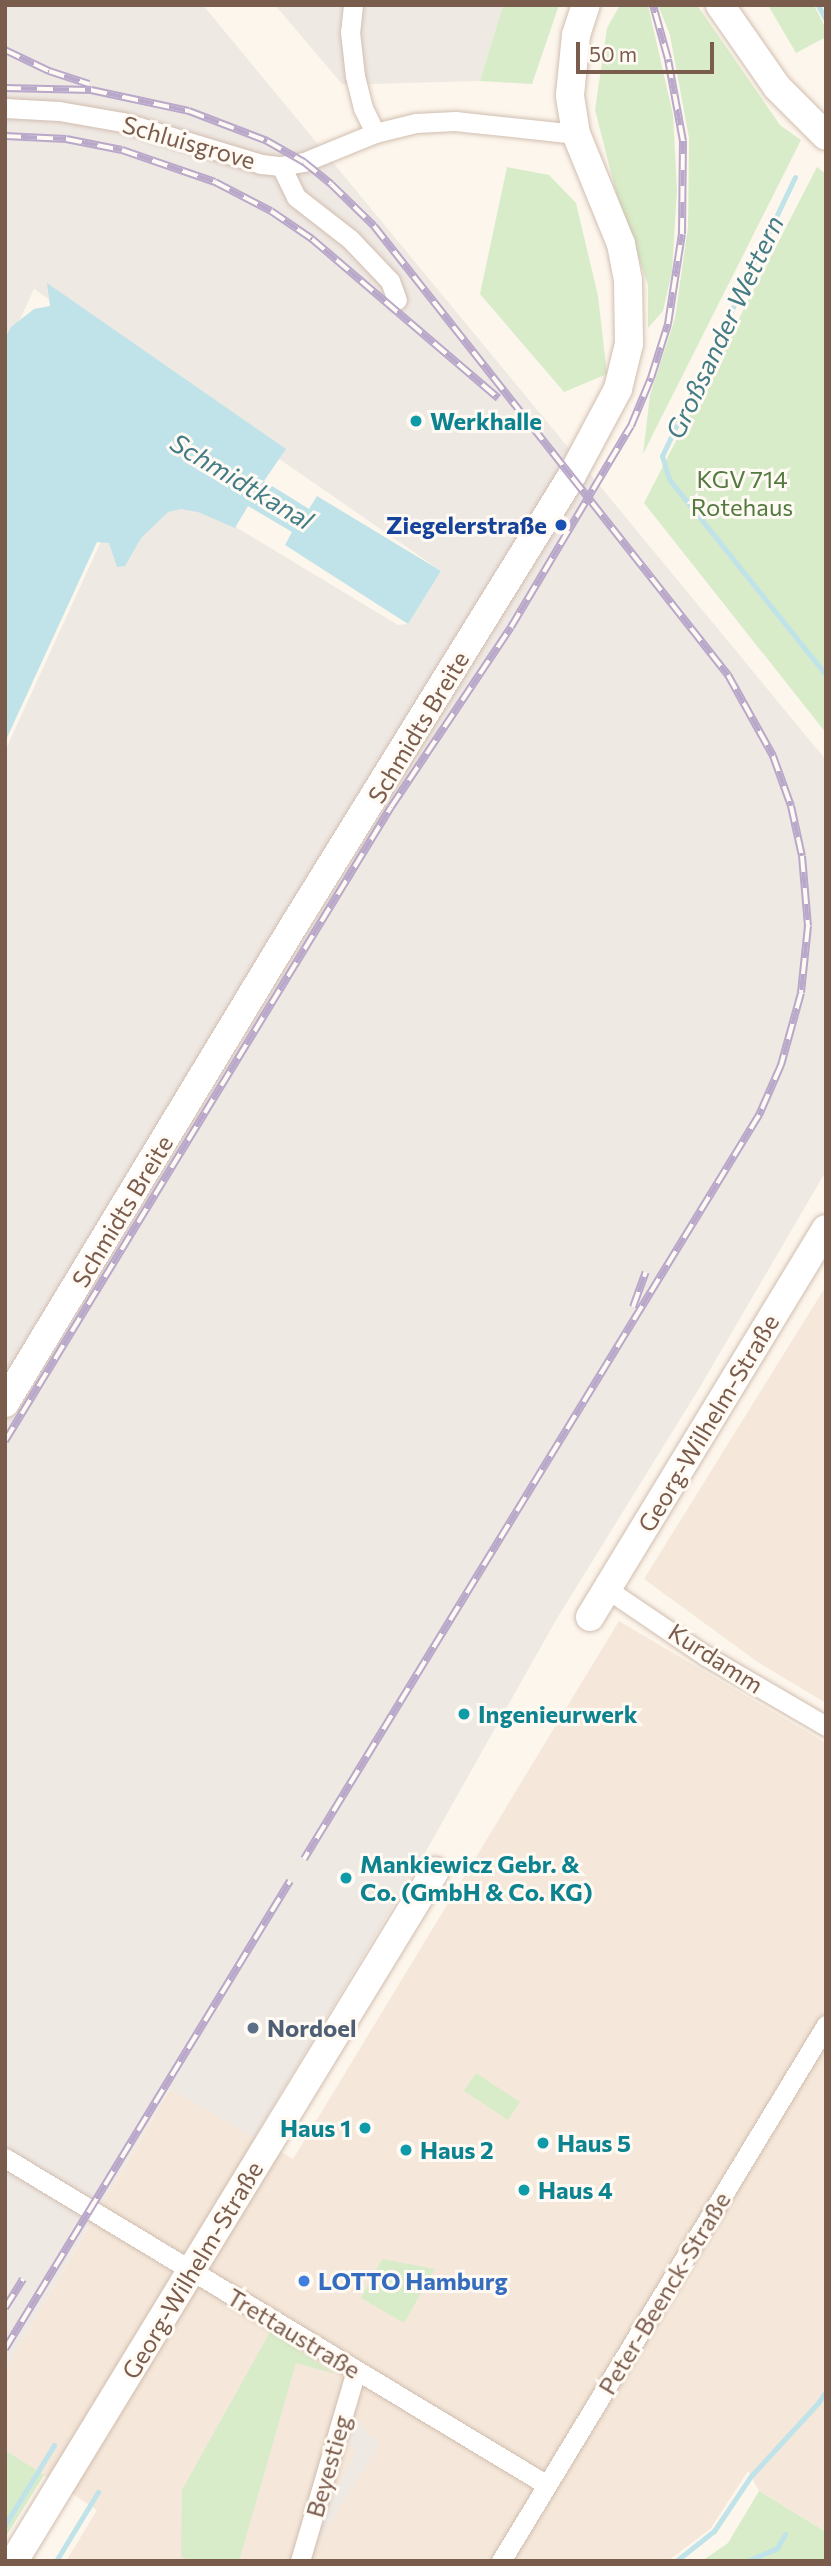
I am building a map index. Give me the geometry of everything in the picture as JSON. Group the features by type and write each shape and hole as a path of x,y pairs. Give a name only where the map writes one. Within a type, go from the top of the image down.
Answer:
{"main road":[{"name":"Schmidts Breite","path":"5,1403 291,930 571,477 618,388 629,344 628,280 621,244 576,134 571,110 570,76 576,35 586,5"},
{"path":"720,5 777,87 826,136"},
{"name":"Georg-Wilhelm-Straße","path":"590,1617 826,1229"},
{"name":"Georg-Wilhelm-Straße","path":"15,2561 435,1871"}],"street":[{"path":"353,5 351,32 355,76 363,108 375,133"},
{"name":"Schluisgrove","path":"5,108 59,111 123,122 261,164 282,166 328,154 375,133 416,124 455,121 576,134"},
{"path":"282,166 296,197 349,239 390,281 397,300"},
{"name":"Kurdamm","path":"607,1589 706,1656 826,1726"},
{"name":"Peter-Beenck-Straße","path":"501,2561 826,2025"},
{"name":"Trettaustraße","path":"5,2158 547,2485"},
{"name":"Beyestieg","path":"300,2561 356,2371"}],"shaded area":[{"path":"5,5 203,5 826,760 826,1171 700,1387 556,1620 425,1853 254,2138 170,2089 5,2369 5,751 119,502 176,491 398,625 408,624 441,571 34,289 5,352"},
{"path":"275,5 503,5 480,81 342,84"},
{"path":"826,1286 826,1703 759,1663 644,1579"},
{"path":"619,1621 826,1743 826,2532 759,2491 748,2471 711,2528 668,2561 66,2561 97,2510 5,2450 5,2369 171,2088 293,2159"},
{"path":"359,2420 372,2439 375,2437 380,2443 322,2537 312,2530 357,2453 343,2436"}],"green space":[{"path":"503,5 559,5 532,84 480,81"},
{"path":"620,5 648,5 673,115 677,189 672,272 663,311 648,328 648,285 616,192 595,110 607,28"},
{"path":"658,5 697,5 780,125 801,140 643,454 650,395 675,318 688,227 689,138 670,35"},
{"path":"768,5 814,5 826,29 826,37 796,53"},
{"path":"507,167 549,175 576,203 598,296 607,374 564,392 480,294"},
{"name":"KGV 714 Rotehaus","path":"817,167 826,174 826,733 644,503"},
{"path":"476,2073 520,2102 508,2120 464,2091"},
{"path":"382,2259 435,2269 404,2323 361,2298"},
{"path":"270,2332 335,2374 296,2363 239,2561 194,2561 181,2557 182,2490"},
{"path":"5,2450 44,2475 5,2538"},
{"path":"759,2491 826,2532 826,2561 702,2561 728,2543"}],"water":[{"name":"Schmidtkanal","path":"47,283 286,449 264,481 309,509 317,496 441,571 408,624 285,545 292,532 248,506 235,528 198,512 181,509 168,512 141,538 125,566 117,567 109,543 97,542 5,742 5,338 11,327 34,309 50,306"}],"waterway":[{"name":"Großsander Wettern","path":"818,5 826,20"},
{"name":"Großsander Wettern","path":"795,177 662,456 669,479 826,675"},
{"path":"676,2561 714,2531 751,2476 826,2391"},
{"path":"5,2525 54,2445"},
{"path":"56,2561 98,2492"},
{"path":"747,2561 777,2548 785,2534"}],"railway":[{"path":"5,1441 391,807 511,627 631,426 651,378 668,324 682,234 683,141 668,59 653,5"},
{"path":"5,50 49,71 89,84"},
{"path":"5,88 91,90 189,111 267,141 304,162 331,184 374,226 728,675 773,756 791,806 802,856 808,926 801,993 781,1065 759,1115 304,1859"},
{"path":"5,136 66,139 122,150 215,182 271,211 312,239 498,398"},
{"path":"633,1307 646,1272"},
{"path":"5,2349 290,1881"},
{"path":"5,2308 23,2279"}],"place":[{"name":"Werkhalle","path":"416,421"},
{"name":"Ziegelerstraße","path":"561,525"},
{"name":"Ingenieurwerk","path":"464,1714"},
{"name":"Mankiewicz Gebr. & Co. (GmbH & Co. KG)","path":"346,1878"},
{"name":"Nordoel","path":"253,2028"},
{"name":"Haus 1","path":"365,2128"},
{"name":"Haus 5","path":"543,2143"},
{"name":"Haus 2","path":"406,2150"},
{"name":"Haus 4","path":"524,2190"},
{"name":"LOTTO Hamburg","path":"304,2281"}]}
